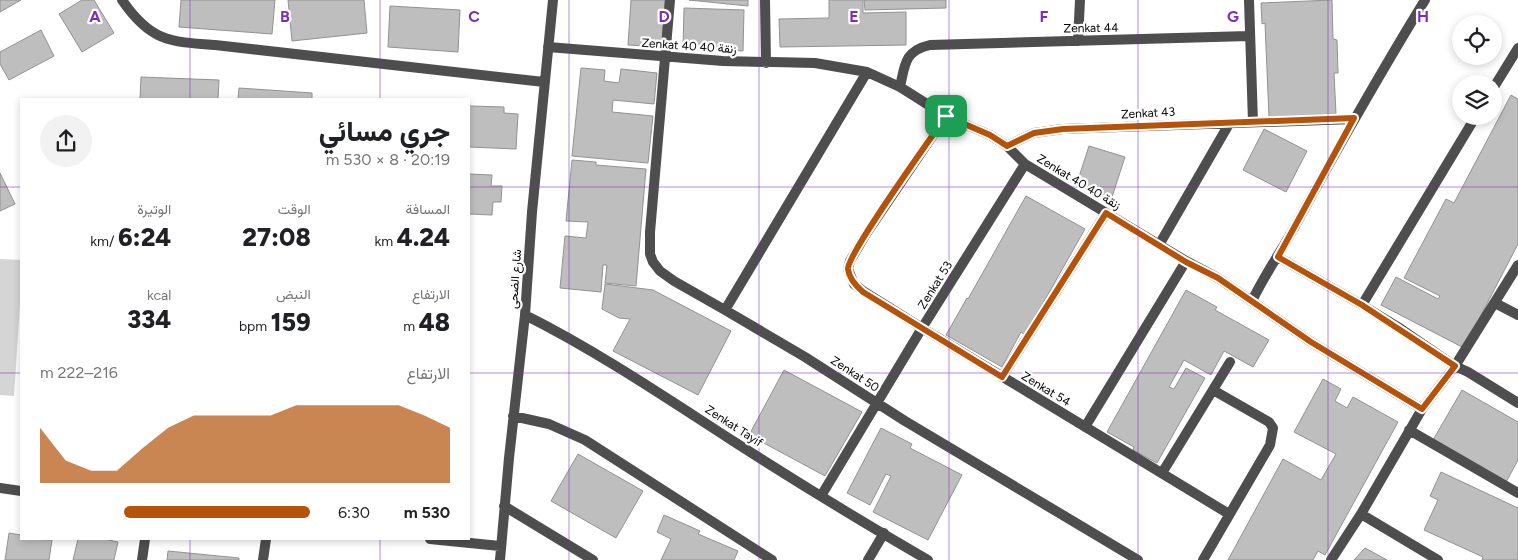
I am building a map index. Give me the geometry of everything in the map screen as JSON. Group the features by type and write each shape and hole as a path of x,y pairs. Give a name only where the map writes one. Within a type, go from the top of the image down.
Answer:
{"street":[{"path":"122,0 137,19 150,30 162,39 178,43 224,46 544,82"},
{"name":"شارع الضحى","path":"500,560 513,416 525,314 532,212 552,0"},
{"name":"Zenkat 50","path":"670,0 650,232 650,254 660,271 1138,560"},
{"path":"765,0 766,63"},
{"path":"1078,41 1080,0"},
{"path":"1249,0 1253,122"},
{"path":"1252,301 1354,118 1425,0"},
{"name":"Zenkat 44","path":"900,87 906,60 912,52 930,45 1249,36"},
{"name":"Zenkat 40 زنقة 40","path":"548,47 723,62 815,64 867,72 900,87 946,116 990,135 1007,146 1025,164 1186,262 1218,278 1311,342 1422,409"},
{"path":"1501,75 1518,48"},
{"path":"725,310 867,72"},
{"name":"Zenkat 54","path":"946,116 866,234 850,261 848,269 854,284 863,292 1230,514"},
{"name":"Zenkat 43","path":"1007,146 1034,133 1063,129 1354,118"},
{"path":"1159,245 1229,124"},
{"path":"1362,305 1471,125"},
{"name":"Zenkat 53","path":"821,496 922,328 1025,164"},
{"path":"1002,377 1106,213"},
{"path":"1278,257 1362,305 1455,366 1518,403"},
{"path":"1085,427 1186,262"},
{"path":"1331,560 1361,514 1422,409 1455,366 1518,265"},
{"path":"1495,302 1518,315"},
{"name":"Zenkat Tayif","path":"525,314 556,330 821,496 928,560"},
{"path":"1162,473 1230,362"},
{"path":"1203,560 1270,445 1273,428 1269,422 1213,390"},
{"path":"513,416 548,424 585,440 772,560"},
{"path":"1409,430 1518,493"},
{"path":"0,488 20,491"},
{"path":"504,506 593,560"},
{"path":"1361,514 1438,560"},
{"path":"868,560 884,533"},
{"path":"142,560 145,540"},
{"path":"263,560 266,540"},
{"path":"440,540 500,546"}],"shaded area":[{"path":"0,259 20,260 20,304 14,396 0,395"}],"building":[{"path":"0,0 21,0 0,12"},
{"path":"82,0 94,0 114,33 82,52 59,14"},
{"path":"181,0 275,0 272,34 179,27"},
{"path":"288,0 364,0 367,33 292,41"},
{"path":"631,0 665,0 662,47 628,45"},
{"path":"689,0 748,0 748,6"},
{"path":"829,0 863,0 863,13 906,12 906,45 780,47 779,19 829,18"},
{"path":"864,0 946,0 946,8 865,10"},
{"path":"1332,0 1333,39 1337,40 1338,73 1334,73 1336,114 1269,117 1265,23 1262,24 1261,3"},
{"path":"390,6 460,10 458,52 388,47"},
{"path":"684,8 744,10 743,51 683,48"},
{"path":"41,30 54,56 9,80 0,64 0,52"},
{"path":"581,68 605,70 604,81 619,83 621,69 657,73 654,104 613,100 612,112 653,116 648,163 572,156"},
{"path":"141,77 219,80 218,98 140,98"},
{"path":"239,88 312,93 312,98 238,98"},
{"path":"1511,95 1518,99 1518,244 1464,348 1381,305 1396,277 1438,299 1440,296 1404,278 1446,199 1454,203 1495,125 1502,125 1502,112"},
{"path":"470,106 504,107 504,113 518,114 516,149 470,147"},
{"path":"1264,129 1307,151 1286,192 1243,170"},
{"path":"1089,146 1125,157 1112,197 1076,186"},
{"path":"572,160 596,162 596,165 646,169 636,286 605,283 607,265 603,265 601,292 560,288 565,236 586,238 588,222 566,221"},
{"path":"0,173 15,204 0,211"},
{"path":"470,174 492,175 491,186 502,186 501,202 493,202 492,215 470,214"},
{"path":"1026,196 1085,229 1025,335 1021,332 1002,367 946,335"},
{"path":"605,284 653,290 731,331 698,395 613,351 630,319 619,318 602,309"},
{"path":"1186,290 1217,307 1215,310 1269,340 1253,367 1224,351 1211,375 1184,360 1169,387 1174,389 1186,368 1205,378 1157,463 1133,450 1134,447 1107,432"},
{"path":"784,370 862,412 825,476 749,435"},
{"path":"1323,379 1341,389 1335,401 1347,408 1353,397 1398,422 1325,555 1318,551 1313,560 1228,560 1283,459 1321,480 1336,454 1294,432"},
{"path":"1462,390 1518,422 1518,460 1505,484 1433,440"},
{"path":"881,428 912,444 910,448 962,475 928,540 873,512 891,476 886,474 870,505 847,493"},
{"path":"578,454 643,491 616,538 551,501"},
{"path":"1441,472 1518,508 1518,560 1482,560 1483,557 1424,530 1438,500 1430,496"},
{"path":"664,515 700,531 698,534 738,551 734,560 661,560 671,539 657,532"},
{"path":"9,533 20,535 20,540 52,540 49,560 5,560"},
{"path":"78,540 109,540 118,542 114,560 73,560"},
{"path":"1365,548 1387,560 1354,560"},
{"path":"168,551 239,558 239,560 167,560"}],"route":[{"path":"946,116 990,135 1007,146 1034,133 1063,129 1354,118 1278,257 1401,329 1455,366 1422,409 1345,364 1218,278 1186,262 1106,213 1002,377 863,292 854,284 848,269 850,261 866,234 946,116"}]}
